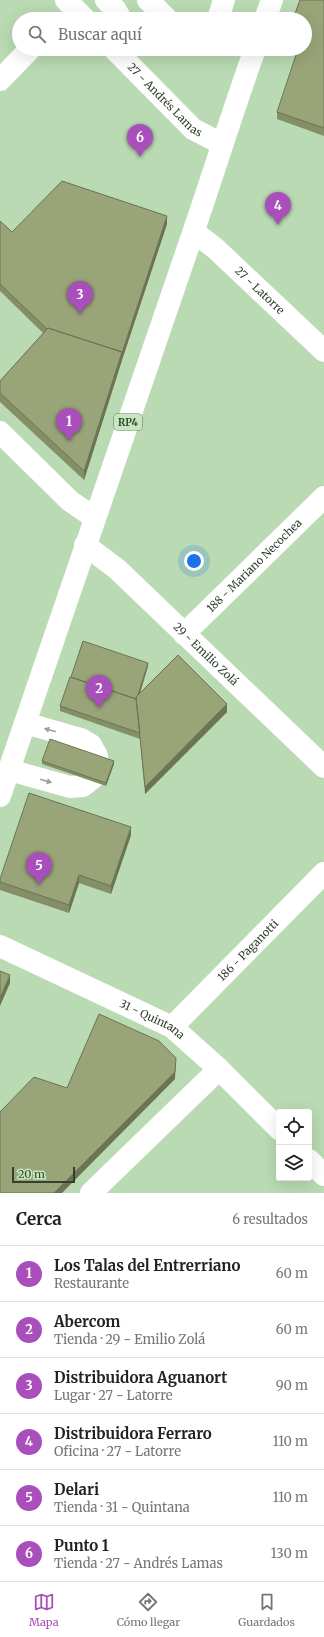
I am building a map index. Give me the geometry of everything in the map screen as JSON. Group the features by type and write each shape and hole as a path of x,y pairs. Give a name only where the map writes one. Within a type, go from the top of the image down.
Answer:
{"street":[{"path":"106,0 117,12"},
{"path":"148,0 160,12"},
{"path":"268,12 272,0"},
{"path":"0,80 23,56"},
{"name":"27 - Andrés Lamas","path":"123,56 193,129 222,144"},
{"name":"RP4","path":"0,796 85,545 194,232 222,144 253,56"},
{"name":"27 - Latorre","path":"194,232 216,249 324,351"},
{"path":"0,432 70,502 95,518"},
{"name":"188 - Mariano Necochea","path":"184,634 324,497"},
{"name":"29 - Emilio Zolá","path":"85,545 117,569 324,767"},
{"path":"9,770 70,788 83,786 93,778 98,767 97,756 91,745 81,739 24,723"},
{"name":"186 - Paganotti","path":"172,1027 324,873"},
{"name":"31 - Quintana","path":"0,946 172,1027 219,1069 276,1126"},
{"path":"91,1193 219,1069"},
{"path":"312,1163 324,1175"}],"building":[{"path":"300,0 324,0 324,128 277,112 296,56 312,56 312,12 296,12"},
{"path":"62,181 167,216 122,353 48,328 47,329 0,284 0,221 12,232"},
{"path":"48,328 122,352 84,471 0,393 0,381"},
{"path":"83,641 148,663 136,699 71,677"},
{"path":"178,655 227,704 145,787 136,697"},
{"path":"70,677 136,699 140,733 60,706"},
{"path":"50,739 114,761 106,783 42,761"},
{"path":"29,793 131,827 111,886 79,875 69,905 0,882"},
{"path":"0,971 10,975 0,998"},
{"path":"99,1014 159,1041 176,1058 175,1072 54,1193 0,1193 0,1112 34,1077 67,1088"}],"place":[{"name":"Punto 1","path":"140,157"},
{"name":"Distribuidora Ferraro","path":"278,225"},
{"name":"Distribuidora Aguanort","path":"80,314"},
{"name":"Los Talas del Entrerriano","path":"69,441"},
{"name":"Abercom","path":"99,708"},
{"name":"Delari","path":"39,885"}]}
